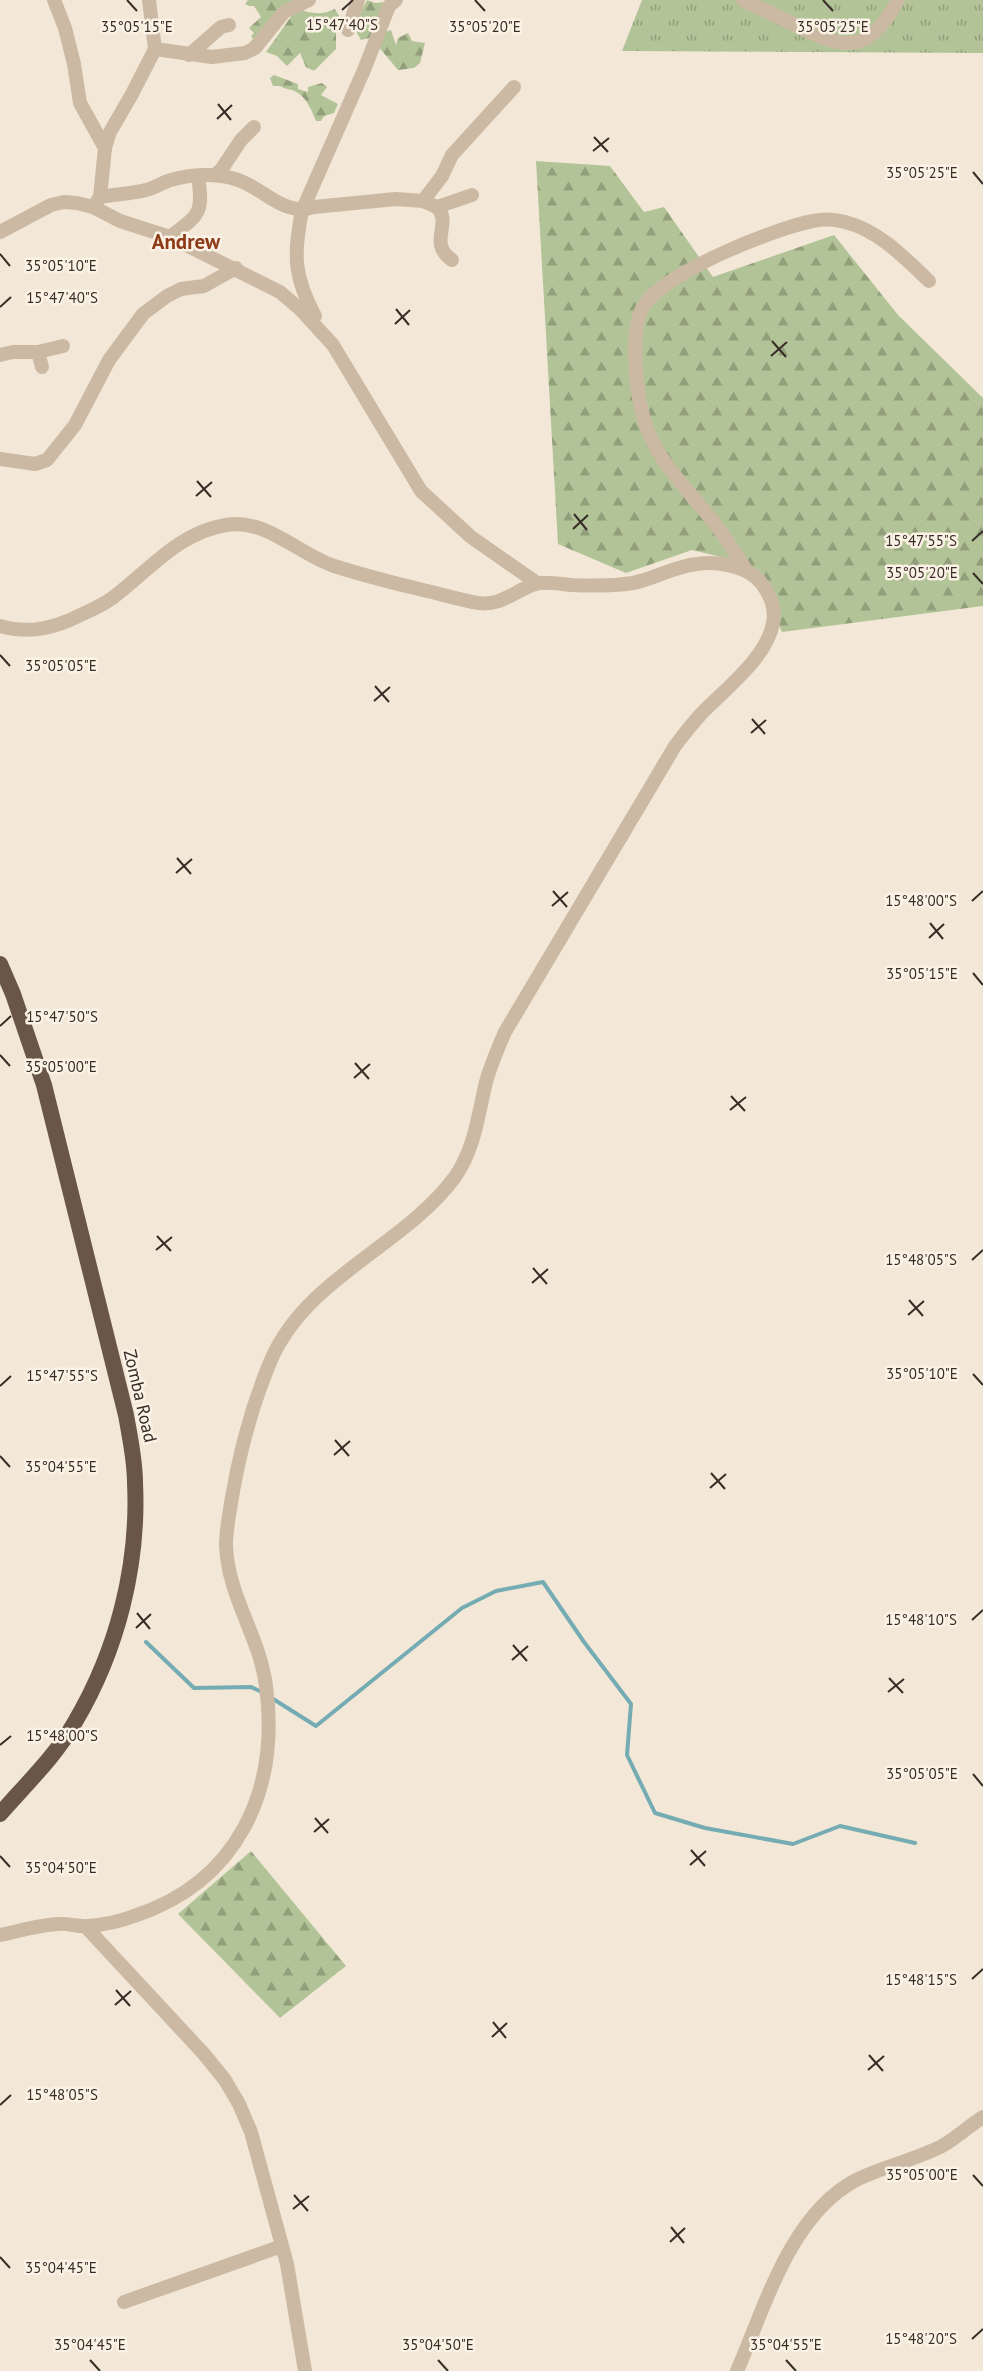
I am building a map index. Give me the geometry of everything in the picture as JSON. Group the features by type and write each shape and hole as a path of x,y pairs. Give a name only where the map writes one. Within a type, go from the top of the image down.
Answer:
{"highway":[{"name":"Zomba Road","path":"0,964 21,1015 44,1085 126,1415 133,1456 135,1517 127,1582 119,1622 101,1671 74,1724 42,1767 0,1814"}],"street":[{"path":"54,0 65,28 80,103 105,148"},
{"path":"97,202 105,148 110,132 155,49 149,0"},
{"path":"155,49 212,57 245,53 255,48 284,12 309,0"},
{"path":"348,30 358,0"},
{"path":"396,0 389,6 364,70 302,212 297,237 298,279 304,297 325,334 421,491 471,537 537,583"},
{"path":"743,0 823,39 850,44 873,34 886,20 898,0"},
{"path":"189,55 220,27 229,25"},
{"path":"423,201 442,176 452,155 514,87"},
{"path":"215,175 221,170 241,140 254,127"},
{"path":"0,232 51,206 64,202 97,202 144,191 169,180 215,175 237,179 281,204 302,212 314,207 396,199 423,201 437,207 442,216 440,246 442,253 452,260"},
{"path":"170,237 195,217 200,208 202,199 198,177"},
{"path":"437,207 472,195"},
{"path":"97,202 120,221 170,237 280,292 302,310 325,334"},
{"path":"746,570 721,531 689,495 666,463 654,444 643,416 635,353 637,322 643,306 657,291 715,256 798,224 815,220 833,219 860,227 896,249 929,281"},
{"path":"0,459 35,464 47,460 75,425 109,360 143,314 174,292 204,286 236,268"},
{"path":"0,355 13,352 38,352 63,346"},
{"path":"38,352 42,368"},
{"path":"0,626 21,630 43,630 88,612 113,597 172,548 198,533 235,524 244,524 267,531 316,559 333,565 469,601 496,603 537,583 589,586 631,583 696,564 720,564 746,570 755,575 768,593 774,614 768,639 740,675 700,715 675,746 505,1032 493,1060 476,1130 462,1164 438,1196 421,1212 321,1293 305,1309 280,1343 272,1359 250,1418 240,1457 226,1544 235,1595 256,1645 267,1689 269,1749 264,1779 252,1812 233,1846 214,1870 188,1890 175,1899 135,1916 86,1927 56,1924 0,1935"},
{"path":"86,1927 204,2054 225,2080 239,2104 251,2132 282,2246 305,2371"},
{"path":"737,2371 778,2272 805,2228 831,2196 857,2180 940,2147 983,2117"},
{"path":"124,2302 282,2246"}],"green space":[{"path":"248,0 306,0 251,46 249,43 254,33 249,28 261,17 254,6 245,4"},
{"path":"367,0 375,3 386,2 374,37 361,40 353,26"},
{"path":"642,0 983,0 983,53 622,51"},
{"path":"299,9 317,13 335,9 341,19 336,26 336,49 314,71 306,67 300,53 287,66 277,56 266,52 295,11"},
{"path":"391,30 396,45 398,38 408,33 412,41 425,43 420,63 414,68 398,70 377,45 381,33"},
{"path":"274,75 298,84 298,89 308,92 308,87 322,83 327,87 321,95 338,104 334,113 324,116 321,121 316,121 301,96 280,86 273,86 270,78"},
{"path":"536,161 610,166 644,212 664,207 713,277 834,235 898,315 983,398 983,606 782,632 750,564 692,550 626,573 558,544"},
{"path":"251,1851 346,1966 280,2018 178,1914"}],"waterway":[{"path":"270,1697 316,1726 462,1608 496,1591 543,1582 584,1642 631,1704 627,1755 655,1813 705,1828 793,1844 840,1826 915,1843"},
{"path":"146,1642 194,1688 251,1687 264,1693"}],"district":[{"name":"Andrew","path":"186,242"}]}
